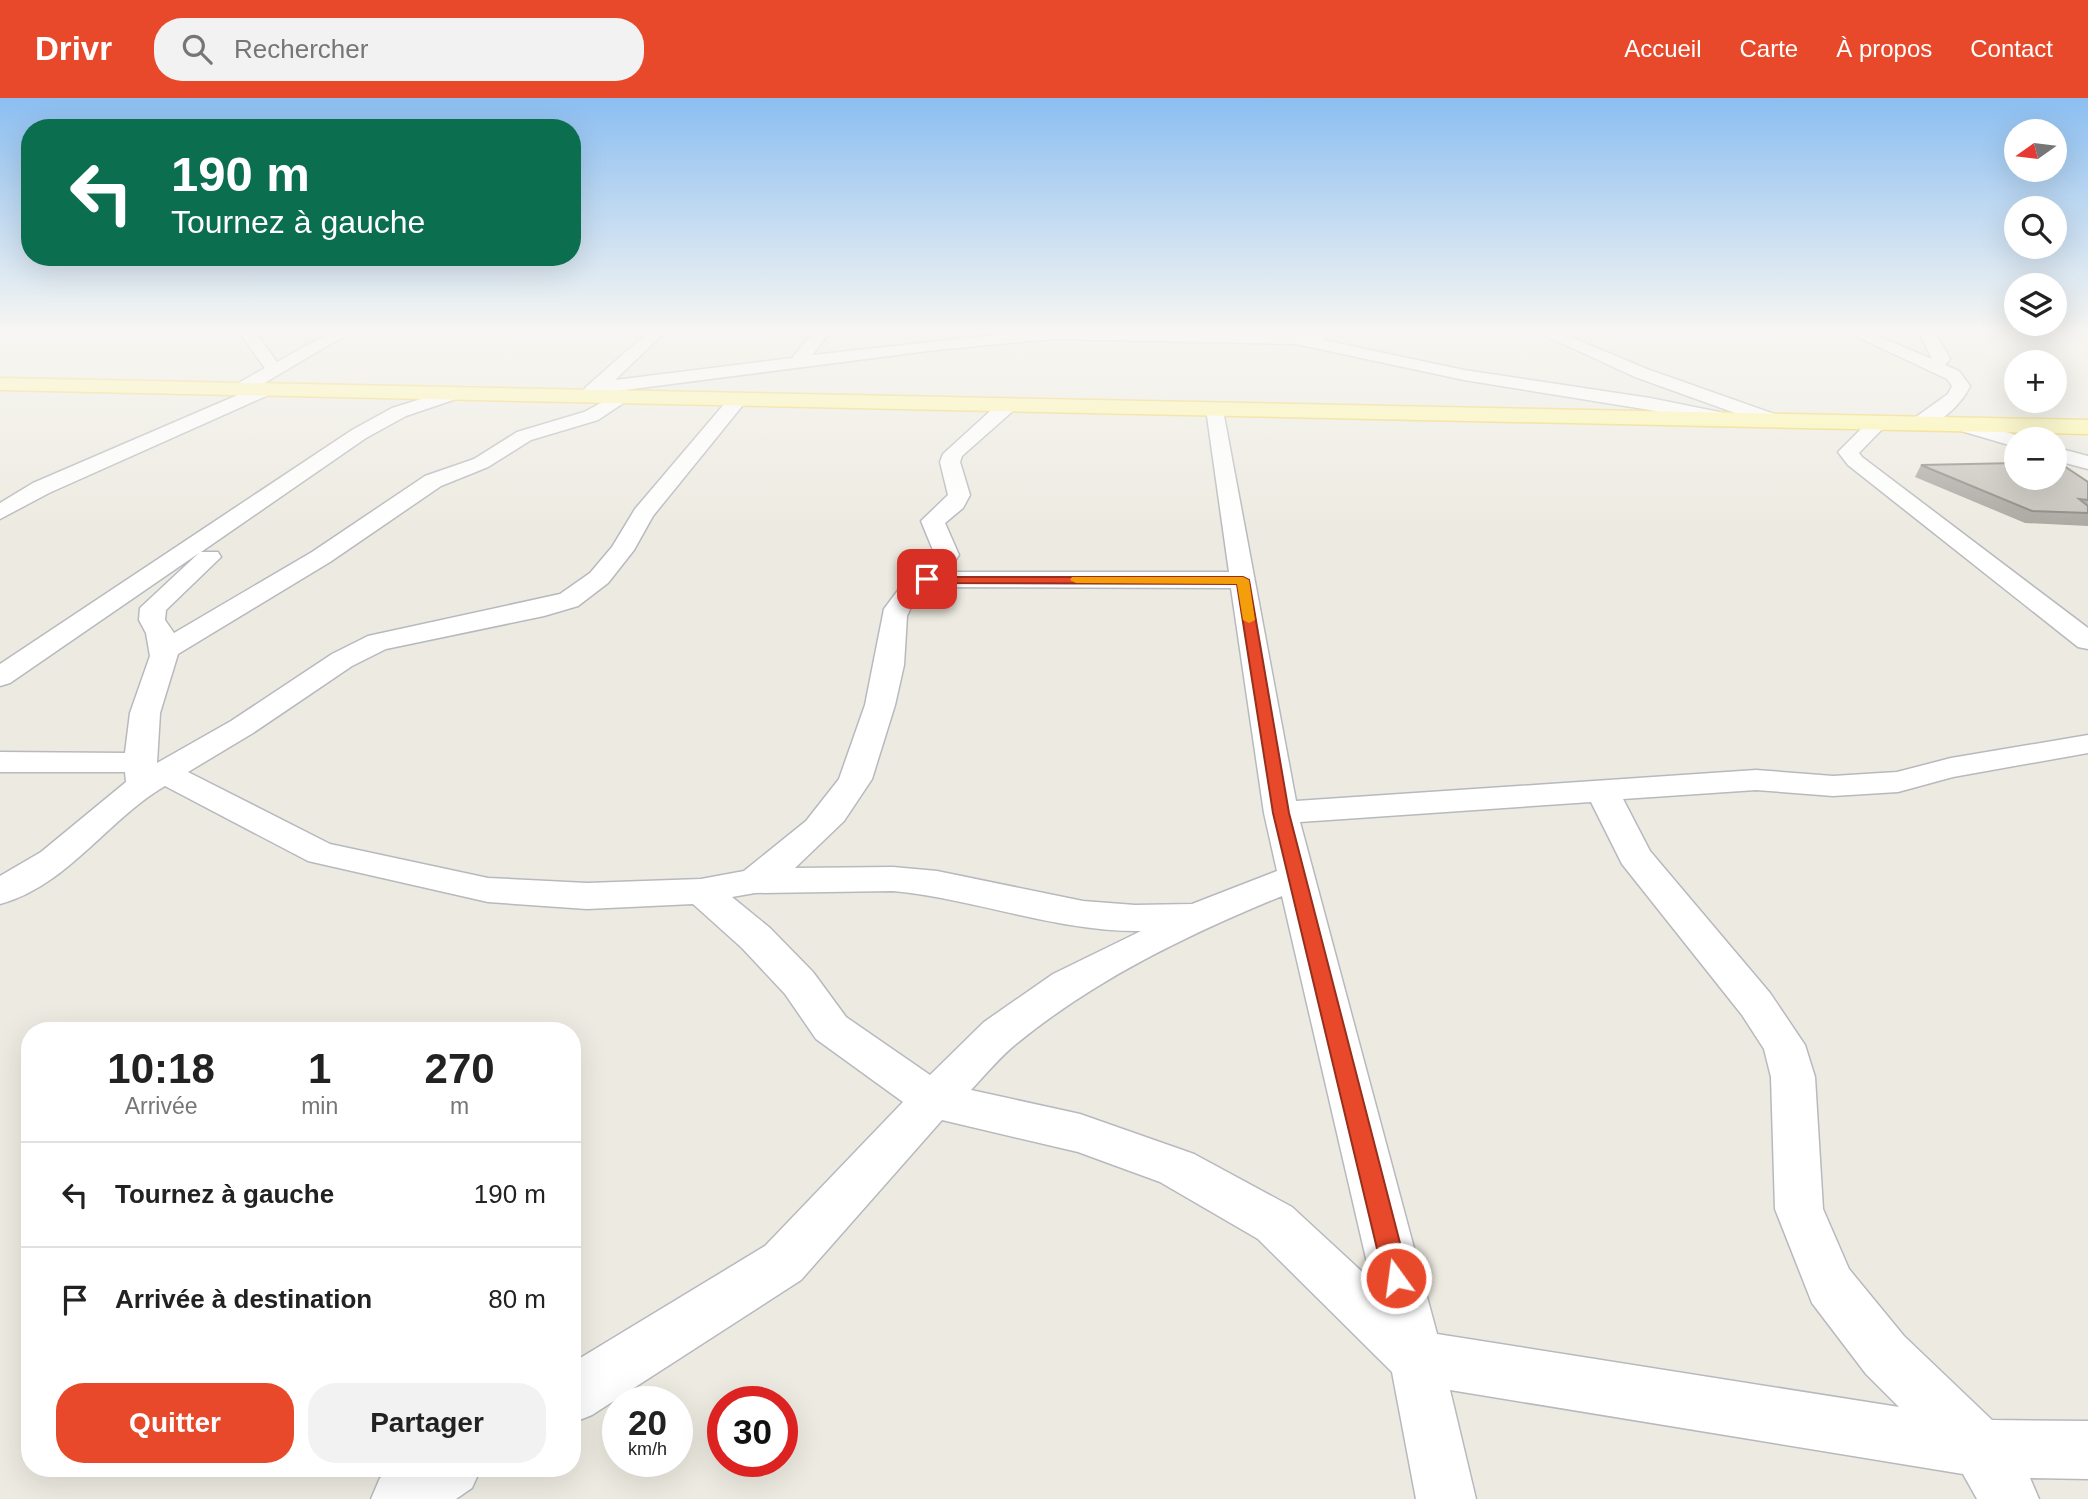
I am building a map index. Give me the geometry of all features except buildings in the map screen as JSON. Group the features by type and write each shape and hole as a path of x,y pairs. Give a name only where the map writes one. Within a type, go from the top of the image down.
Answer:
{"main road":[{"path":"664,397 2088,427"}],"street":[{"path":"0,504 41,488 232,397"},
{"path":"0,677 348,441 399,412 445,397"},
{"path":"165,650 321,557 433,481 481,463 524,436 591,416 623,397"},
{"path":"1604,397 1729,420"},
{"path":"1709,397 1773,420"},
{"path":"1920,423 1955,397"},
{"path":"0,892 54,860 149,774 242,727 356,651 378,642 544,608 588,590 622,550 643,513 738,400"},
{"path":"755,881 807,841 842,803 864,761 874,727 890,663 895,611 941,568 947,555 933,521 955,503 959,495 950,462 953,454 1007,406"},
{"path":"1215,409 1281,813 1416,1358 1446,1499"},
{"path":"1879,422 1851,446 1848,452 1855,461 2088,641"},
{"path":"1958,424 2004,437"},
{"path":"149,774 145,712 165,650 162,633 152,620 153,608 246,525 337,455 348,441"},
{"path":"2067,457 2088,463"},
{"path":"0,512 41,488"},
{"path":"927,579 1243,580"},
{"path":"1281,813 1756,780 1833,786 1898,782 1951,768 2088,744"},
{"path":"0,762 149,774 320,853 475,888 587,896 701,891 755,881 893,879 937,883 1083,914 1135,918 1196,917"},
{"path":"1603,792 1635,856 1756,1004 1784,1045 1793,1077 1800,1209 1830,1286 1885,1355 1980,1448 2009,1499"},
{"path":"581,1389 783,1263 933,1100 999,1034 1067,985 1196,917 1296,877"},
{"path":"701,891 756,939 799,983 831,1028 933,1100 1080,1133 1177,1168 1275,1223 1416,1358 1980,1448 2088,1450"},
{"path":"401,1499 437,1477"}],"slow traffic":[{"path":"1076,580 1243,580 1249,620"}],"route":[{"path":"927,579 1243,580 1281,813 1396,1278"}]}
